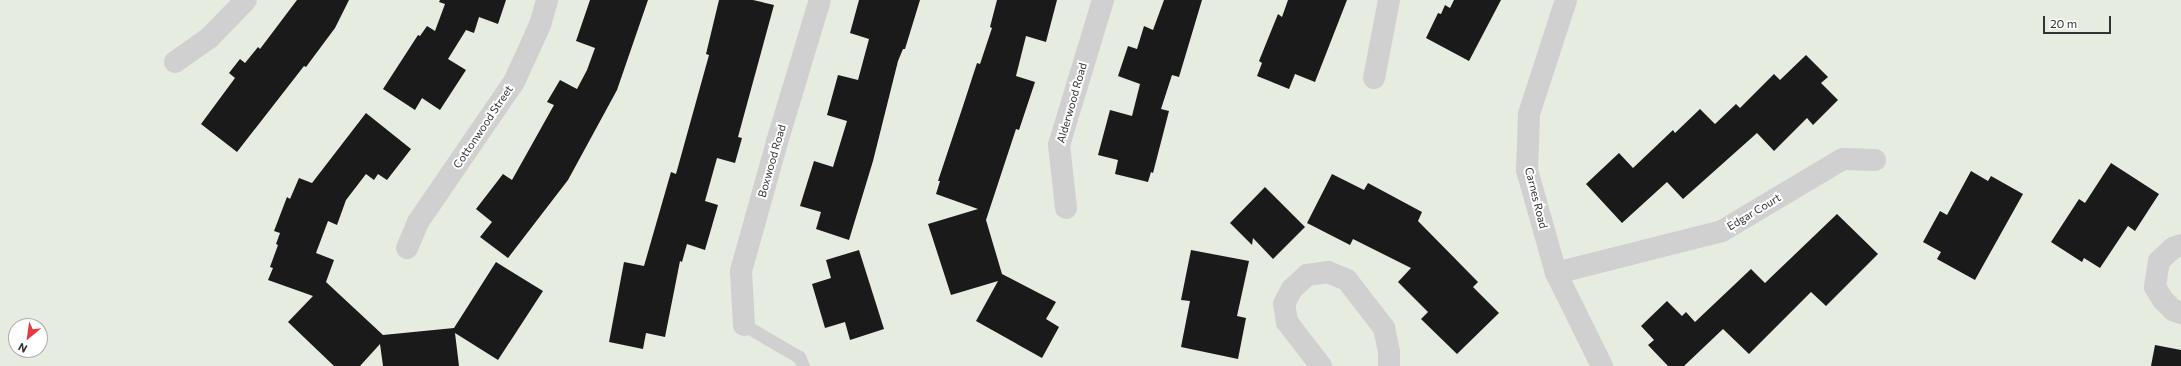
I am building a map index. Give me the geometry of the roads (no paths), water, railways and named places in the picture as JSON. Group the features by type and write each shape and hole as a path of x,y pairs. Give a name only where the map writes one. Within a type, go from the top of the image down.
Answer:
{"street":[{"path":"174,62 209,38 246,0"},
{"name":"Cottonwood Street","path":"407,248 418,222 514,82 540,25 547,0"},
{"name":"Boxwood Road","path":"744,325 741,271 777,142 820,0"},
{"name":"Alderwood Road","path":"1066,208 1059,145 1103,0"},
{"path":"1374,78 1389,0"},
{"name":"Carnes Road","path":"1566,0 1529,114 1527,170 1556,273 1602,366"},
{"name":"Edgar Court","path":"1556,273 1722,231 1844,159 1875,160"},
{"path":"2181,245 2173,248 2159,261 2155,287 2163,300 2173,310 2181,313"},
{"path":"1321,366 1287,322 1284,304 1292,289 1307,275 1328,272 1347,280 1384,328 1389,352 1389,366"}],"lane":[{"path":"744,325 799,357 803,366"}]}
